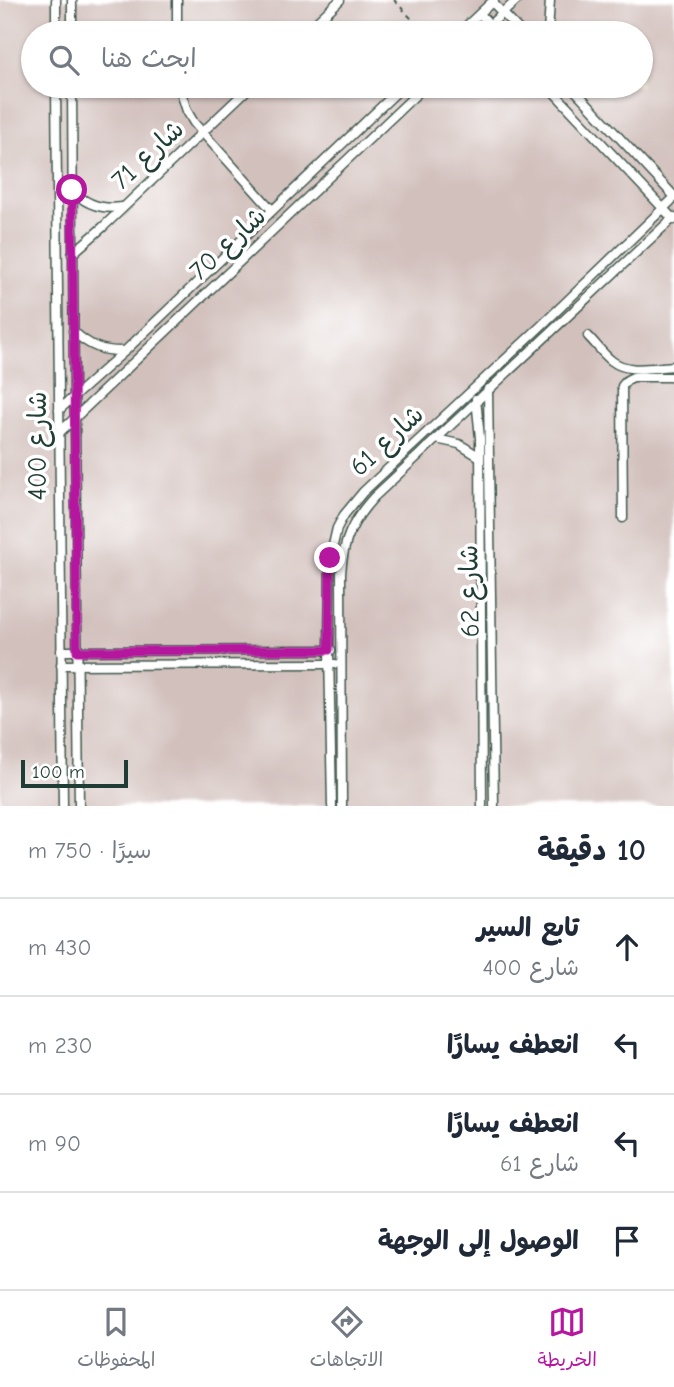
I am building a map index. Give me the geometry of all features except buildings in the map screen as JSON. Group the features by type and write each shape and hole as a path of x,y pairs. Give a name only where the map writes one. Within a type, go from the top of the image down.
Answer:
{"street":[{"path":"56,0 56,21"},
{"path":"72,0 72,21"},
{"path":"318,21 340,0"},
{"path":"494,21 517,0"},
{"path":"549,21 550,0"},
{"path":"472,21 493,1 510,21"},
{"path":"177,21 178,2"},
{"path":"480,14 487,21"},
{"name":"شارع 400","path":"56,98 63,806"},
{"name":"شارع 400","path":"72,98 79,806"},
{"path":"183,98 187,111 202,133 272,210"},
{"name":"شارع 71","path":"72,254 238,98"},
{"name":"شارع 70","path":"59,410 125,351 390,98"},
{"name":"شارع 70","path":"59,433 412,98"},
{"path":"559,98 674,218"},
{"path":"582,98 674,197"},
{"path":"584,124 597,114"},
{"path":"72,190 95,206 113,209 122,207"},
{"name":"شارع 61","path":"332,806 330,558 337,528 348,508 674,197"},
{"name":"شارع 61","path":"342,806 341,573 342,556 353,524 387,485 674,218"},
{"path":"73,331 92,346 103,350 125,351"},
{"path":"588,336 620,366 674,366"},
{"name":"شارع 62","path":"487,376 494,806"},
{"path":"623,518 622,386 633,377 674,377"},
{"name":"شارع 62","path":"473,389 480,428 482,806"},
{"path":"436,439 459,444 480,457"},
{"path":"387,470 395,478"},
{"path":"379,477 387,485"},
{"path":"61,650 341,650"},
{"path":"242,651 243,664"},
{"path":"264,651 264,664"},
{"path":"61,665 341,664"}],"path":[{"path":"394,0 414,21"}],"shaded area":[{"path":"0,0 674,0 674,806 0,806"}],"route":[{"path":"72,190 77,651 329,650 330,558"}]}
